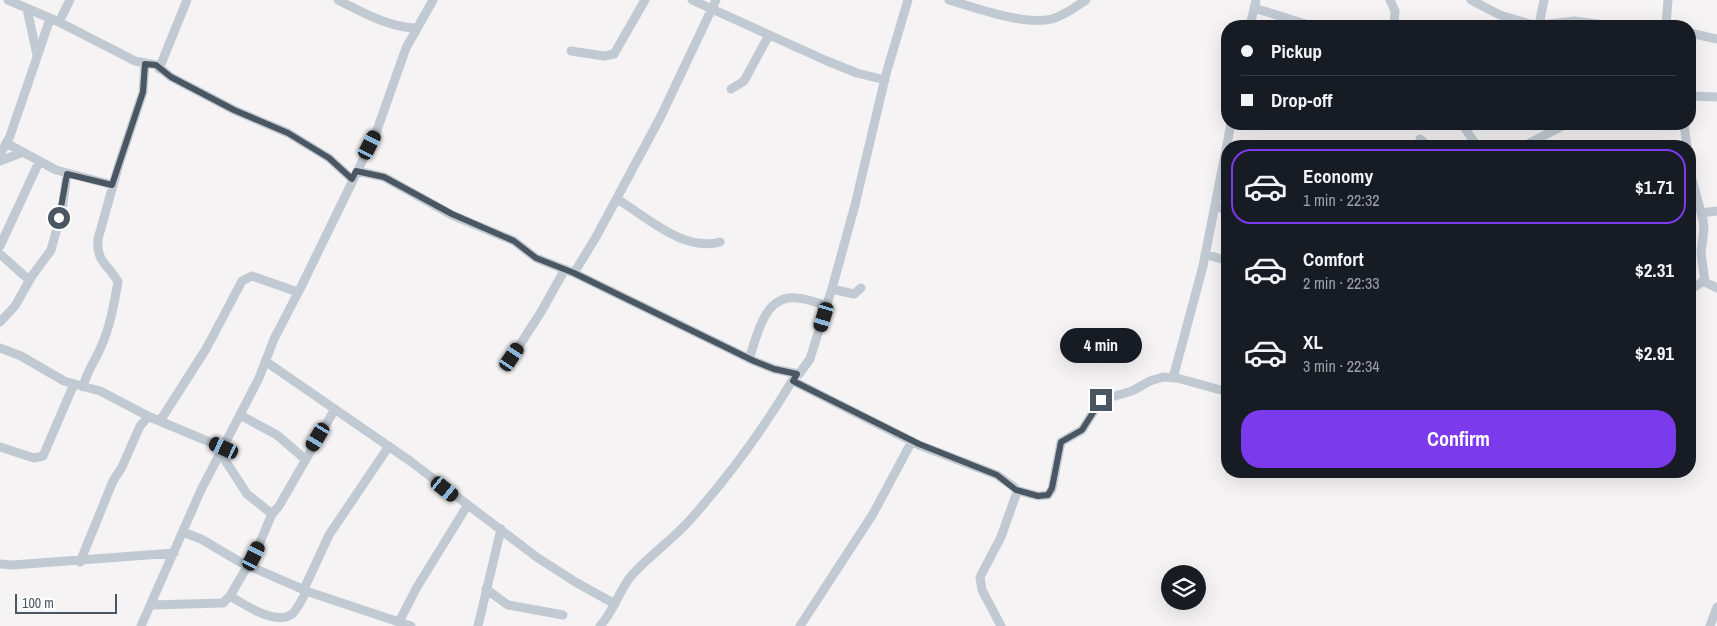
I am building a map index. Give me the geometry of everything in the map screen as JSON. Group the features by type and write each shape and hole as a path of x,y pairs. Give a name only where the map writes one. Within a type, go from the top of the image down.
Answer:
{"street":[{"path":"8,0 60,22 123,56 145,64 156,65 171,77 234,110 288,133 354,175 384,177 452,214 514,241 536,258 574,273 749,359 795,378 912,441 997,475 1016,490 1038,496 1048,495 1052,488 1061,442 1082,430 1101,400 1132,391 1150,380 1173,378 1221,390"},
{"path":"60,22 70,0"},
{"path":"159,69 187,0"},
{"path":"338,0 404,28 415,28"},
{"path":"141,626 202,490 266,361 288,310 376,133 392,82 415,28 433,0"},
{"path":"571,51 604,56 614,54 645,0"},
{"path":"692,0 858,73 885,80"},
{"path":"574,273 617,199 682,76 716,0"},
{"path":"600,626 607,618 631,577 680,530 716,490 810,359 832,289 857,197 885,80 908,0"},
{"path":"949,0 996,13 1036,20 1051,19 1069,11 1086,0"},
{"path":"1390,0 1395,11 1394,20"},
{"path":"1471,0 1500,15 1516,20"},
{"path":"1538,20 1544,0"},
{"path":"1666,20 1668,0"},
{"path":"1251,20 1255,4 1296,20"},
{"path":"27,9 37,55"},
{"path":"0,155 50,19"},
{"path":"730,90 744,81 769,34"},
{"path":"1696,34 1717,38"},
{"path":"0,447 34,458 43,456 108,332 118,282 97,252 98,239 112,185 143,92 145,64"},
{"path":"1696,96 1717,97"},
{"path":"1537,140 1555,130"},
{"path":"6,143 21,153 67,174 112,185"},
{"path":"0,162 21,153"},
{"path":"0,246 39,162"},
{"path":"0,322 15,306 29,280 51,250 62,210 67,174"},
{"path":"1173,378 1205,254 1221,176"},
{"path":"617,199 659,226 686,240 704,245 720,242"},
{"path":"1696,202 1701,213 1704,230 1701,253 1705,280 1710,286 1717,288"},
{"path":"1215,208 1221,208"},
{"path":"1701,213 1717,211"},
{"path":"0,254 29,280"},
{"path":"1205,254 1221,259"},
{"path":"504,364 512,357 541,312 565,269"},
{"path":"160,421 206,349 242,281 252,276 298,292"},
{"path":"1696,286 1705,280"},
{"path":"832,289 854,294 861,288"},
{"path":"749,359 762,322 773,305 794,297 827,306"},
{"path":"0,348 21,356 52,375 100,391 222,451 246,494 272,514"},
{"path":"266,361 389,446 562,575 615,604"},
{"path":"151,605 223,603 230,596 249,566 272,514 279,506 335,409"},
{"path":"240,415 277,435 305,459"},
{"path":"80,561 113,481 122,467 140,426 148,416"},
{"path":"800,626 873,514 912,441"},
{"path":"230,596 247,607 272,618 280,619 293,614 330,535 389,446"},
{"path":"1001,626 982,590 980,577 1001,537 1016,490"},
{"path":"399,622 417,588 467,506"},
{"path":"478,626 501,528"},
{"path":"183,532 249,566 305,590 344,605 410,626"},
{"path":"0,564 13,565 174,554"},
{"path":"486,589 508,605 563,615"},
{"path":"1710,626 1717,608"}],"route":[{"path":"59,218 62,210 67,174 112,185 143,92 146,73 145,64 156,65 171,77 234,110 288,133 329,158 336,166 347,172 352,179 356,171 384,177 452,214 514,241 536,258 574,273 642,306 660,317 754,361 785,373 797,374 793,381 919,444 997,475 1010,483 1016,490 1038,496 1048,495 1052,488 1058,446 1066,438 1082,430 1101,400"}]}
